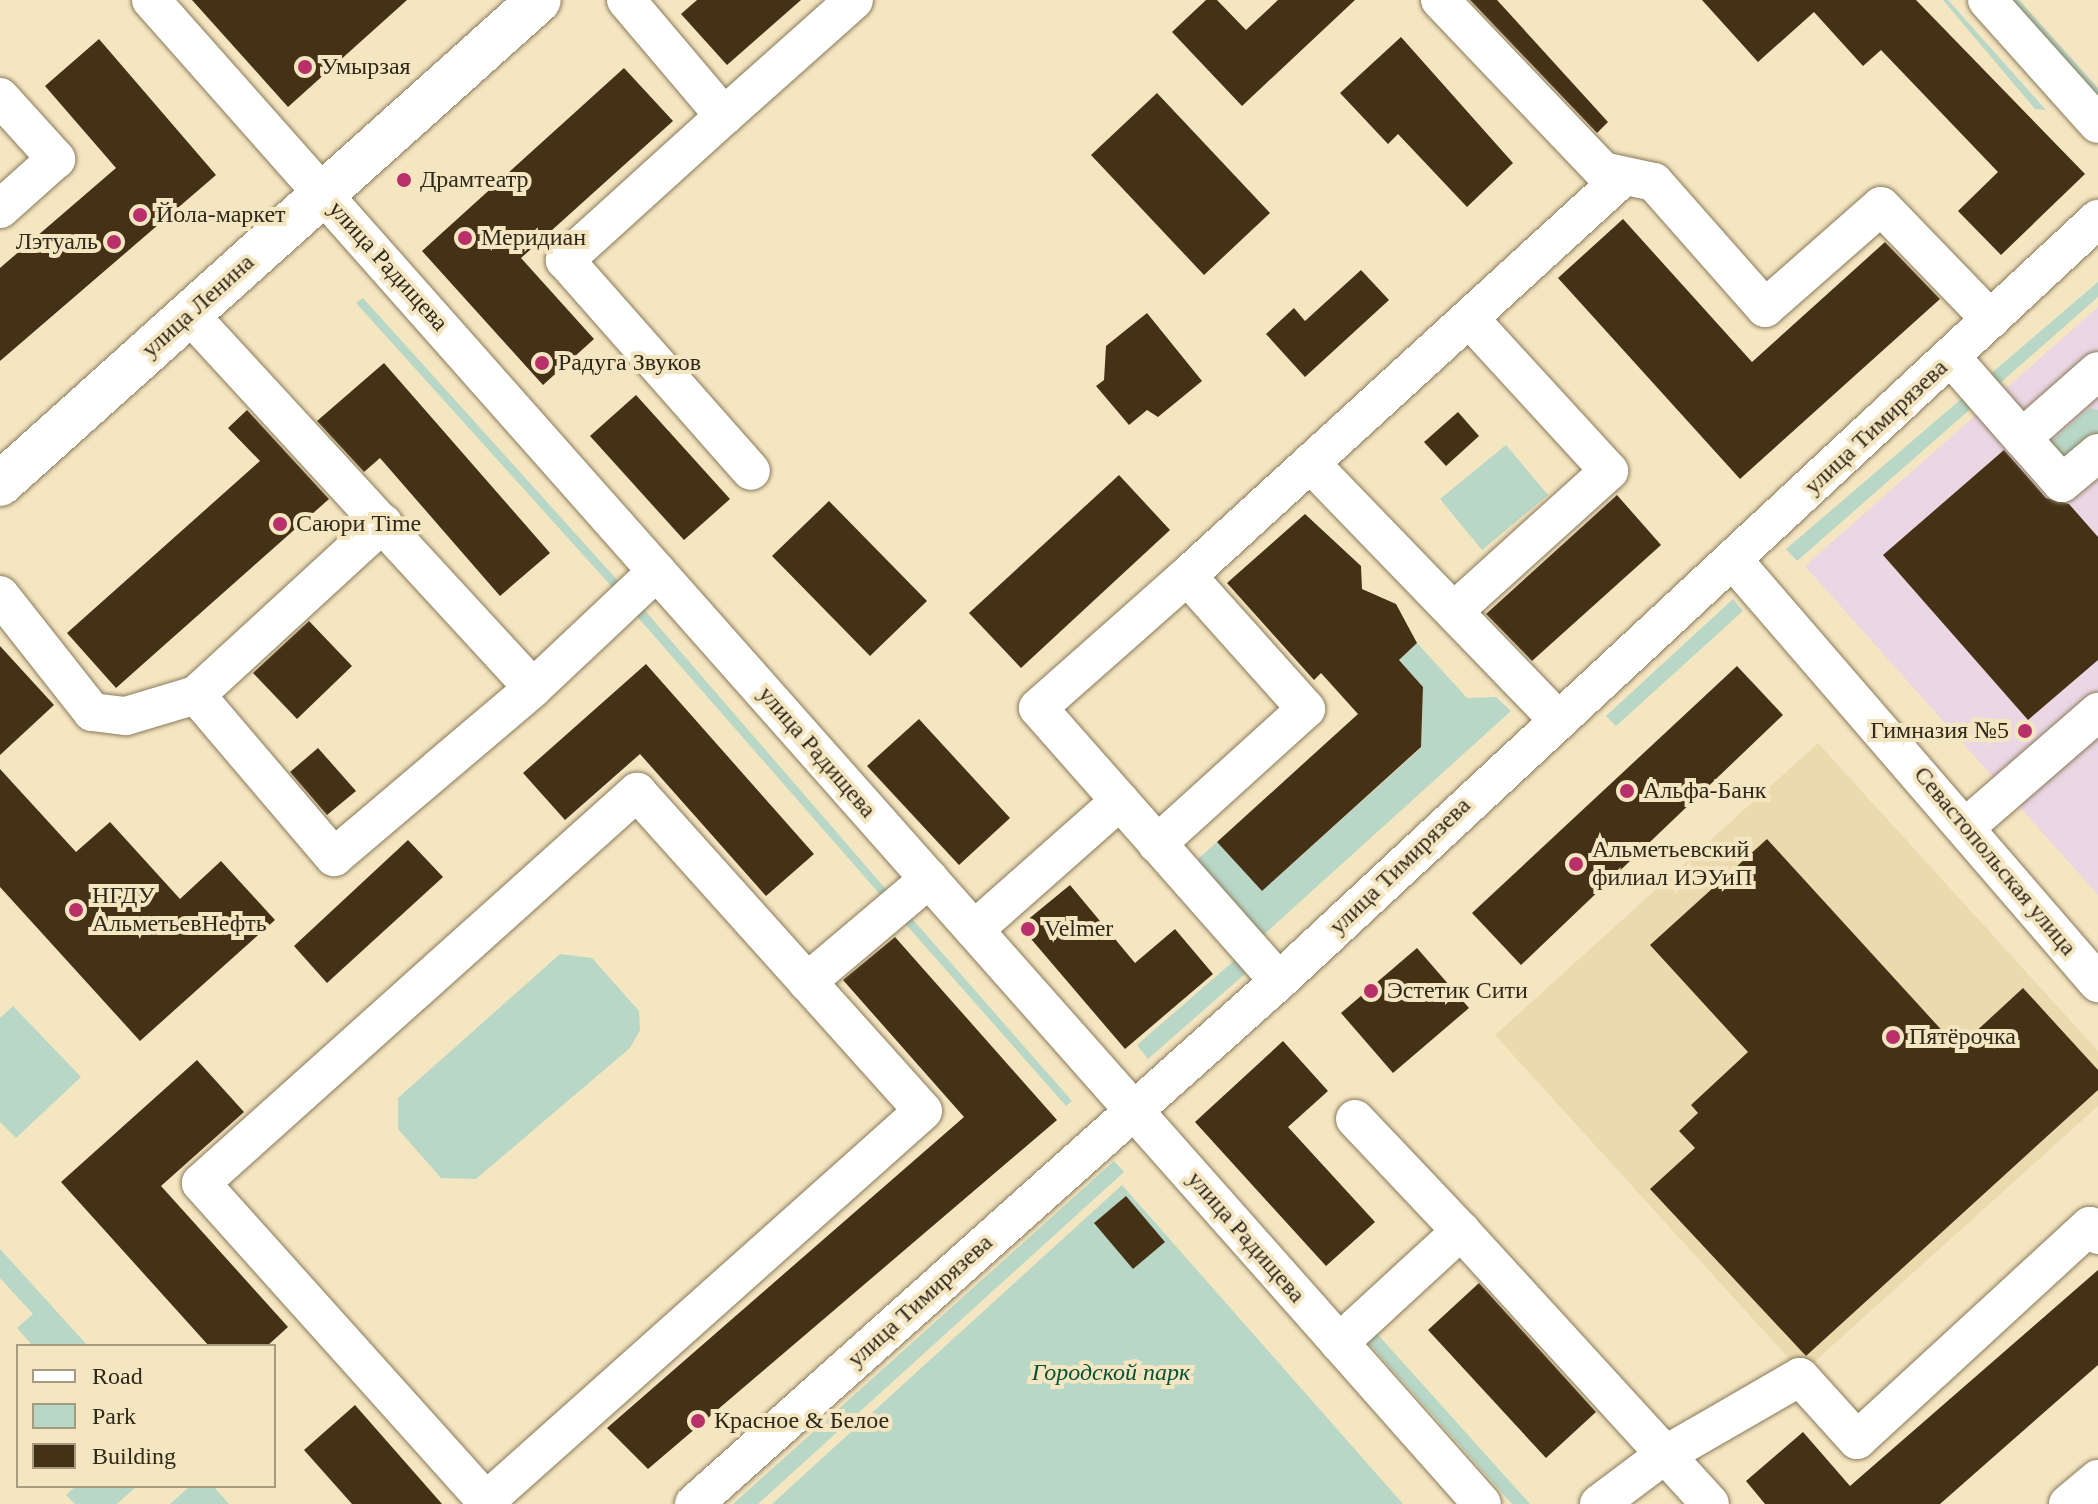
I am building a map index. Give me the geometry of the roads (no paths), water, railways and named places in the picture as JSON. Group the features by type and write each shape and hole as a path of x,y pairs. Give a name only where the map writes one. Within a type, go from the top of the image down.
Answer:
{"main road":[{"name":"улица Ленина","path":"0,484 539,0"}],"street":[{"name":"улица Радищева","path":"151,0 1482,1504"},
{"path":"626,0 724,116"},
{"path":"751,471 565,260 854,0"},
{"path":"1440,0 1603,171 1622,178 1654,182 1765,308 1881,206 1991,320"},
{"path":"1987,0 2098,124"},
{"path":"0,97 56,159 0,209"},
{"path":"1279,981 1038,708 1622,178"},
{"name":"улица Тимирязева","path":"694,1504 1132,1109 1279,981 1556,718 1733,560 2098,219"},
{"path":"189,314 533,688"},
{"path":"1454,611 1609,471 1469,318"},
{"path":"1951,357 2062,483 2098,453"},
{"path":"2022,438 2098,371"},
{"path":"1310,463 1556,718"},
{"path":"0,595 92,712 126,716 196,695 383,523"},
{"name":"Севастопольская улица","path":"1733,560 1967,826 2098,983"},
{"path":"196,695 334,857 533,688 657,571"},
{"path":"1157,844 1306,709 1187,576"},
{"path":"1967,826 2098,712"},
{"path":"637,792 807,982 923,1111 486,1501 201,1183 637,792"},
{"path":"974,930 1120,801"},
{"path":"807,982 929,879"},
{"path":"1355,1119 1710,1504"},
{"path":"1599,1504 1663,1456 1800,1377 1857,1440 2090,1226 2098,1235"},
{"path":"1339,1343 1461,1231"},
{"path":"2068,1504 2098,1479"}],"place":[{"name":"Умырзая","path":"305,67"},
{"name":"Драмтеатр","path":"404,180"},
{"name":"Йола-маркет","path":"140,215"},
{"name":"Меридиан","path":"465,238"},
{"name":"Лэтуаль","path":"114,242"},
{"name":"Радуга Звуков","path":"542,363"},
{"name":"Саюри Time","path":"280,524"},
{"name":"Гимназия №5","path":"2025,731"},
{"name":"Альфа-Банк","path":"1627,791"},
{"name":"Альметьевский филиал ИЭУиП","path":"1576,864"},
{"name":"НГДУ АльметьевНефть","path":"76,910"},
{"name":"Velmer","path":"1028,929"},
{"name":"Эстетик Сити","path":"1371,991"},
{"name":"Пятёрочка","path":"1893,1037"},
{"name":"Красное & Белое","path":"698,1421"}],"park label":[{"name":"Городской парк","path":"1111,1373"}]}
